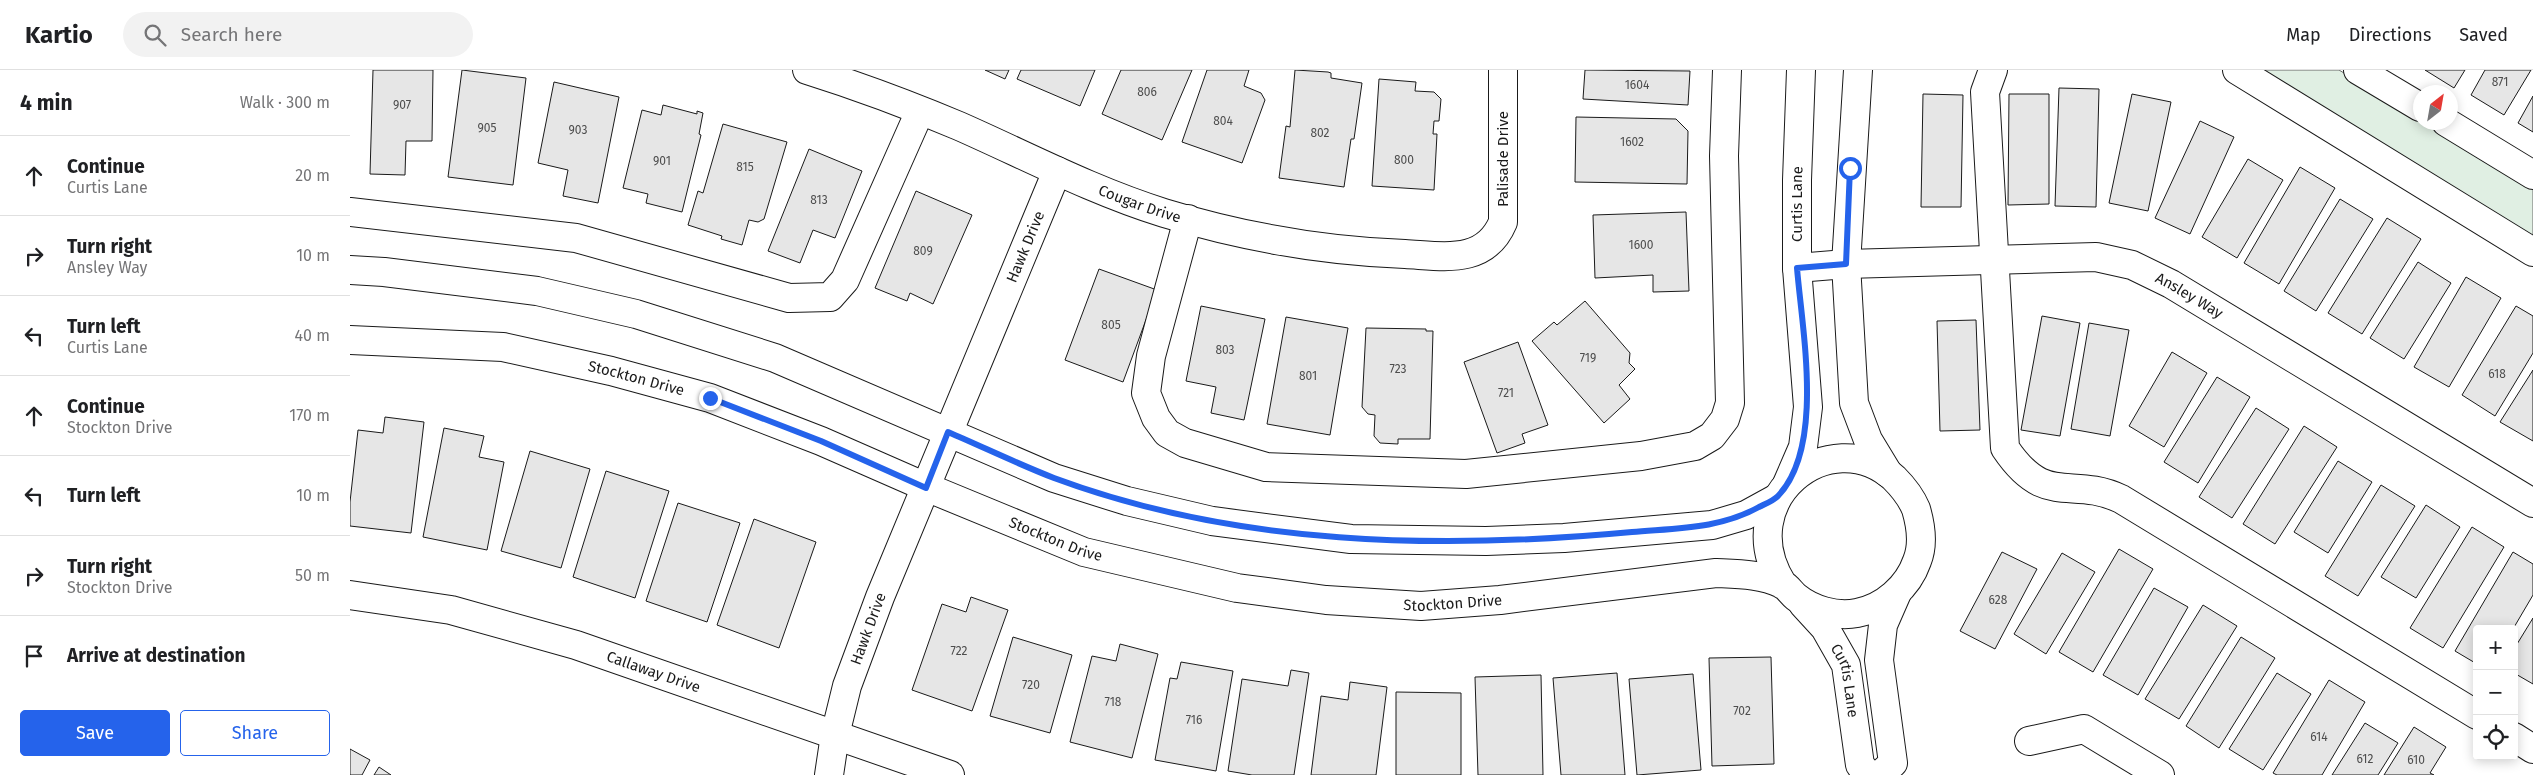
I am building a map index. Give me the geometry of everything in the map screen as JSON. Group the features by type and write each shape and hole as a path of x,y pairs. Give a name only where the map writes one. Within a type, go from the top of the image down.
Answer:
{"street":[{"name":"Cougar Drive","path":"807,70 859,86 1057,172 1163,212 1274,241 1365,253 1465,254 1478,252 1489,244"},
{"name":"Palisade Drive","path":"1489,244 1498,235 1503,222 1503,70"},
{"path":"1188,219 1151,356 1146,393 1156,418 1167,433 1185,444 1266,467 1466,474 1641,456 1695,446 1712,436 1724,419 1730,403 1724,156 1727,70"},
{"name":"Curtis Lane","path":"1782,491 1803,448 1808,407 1797,268 1797,180 1801,70"},
{"path":"1782,491 1770,514 1766,532 1768,551 1773,569 1790,591 1813,607 1844,614 1870,610 1897,593 1910,578 1918,560 1921,541 1920,521 1913,503 1902,486 1888,473 1868,440 1854,403 1846,264 1858,70"},
{"path":"1993,70 1985,92 2005,448 2017,466 2033,480 2053,488 2090,489 2106,492 2121,499 2473,713"},
{"path":"2238,70 2533,252"},
{"path":"2358,70 2413,103"},
{"path":"350,212 576,238 789,298 830,297 845,280 920,111"},
{"path":"2458,129 2533,175"},
{"name":"Hawk Drive","path":"829,775 835,735 847,686 880,597 1057,172"},
{"name":"Ansley Way","path":"1797,268 1846,264 2096,257 2132,265 2152,273 2533,503"},
{"path":"350,270 384,272 537,291 636,314 775,358 1054,478 1127,501 1212,521 1351,539 1486,541 1564,538 1712,525 1746,515 1782,491 1813,466 1832,460 1851,460 1870,464 1888,473"},
{"name":"Stockton Drive","path":"350,340 503,347 611,371 710,398 821,441 926,488 1084,552 1237,588 1326,600 1421,606 1500,600 1716,573 1750,574 1790,591"},
{"name":"Curtis Lane","path":"1790,591 1826,628 1846,665 1860,765 1868,775"},
{"path":"1880,775 1893,763 1879,660 1883,625 1897,593"},
{"name":"Callaway Drive","path":"350,595 451,610 576,644 950,775"},
{"path":"2029,741 2084,729 2160,775"},
{"path":"2518,740 2533,749"}],"green space":[{"path":"2256,70 2339,70 2413,115 2413,130 2437,130 2533,188 2533,237"}],"building":[{"path":"373,70 433,70 432,141 406,141 405,175 370,174"},
{"path":"462,70 526,78 513,185 448,177"},
{"path":"985,70 1009,70 1005,79"},
{"path":"1021,70 1095,70 1080,106 1017,79"},
{"path":"1121,70 1192,70 1162,140 1102,114"},
{"path":"1207,70 1249,70 1244,86 1261,93 1265,100 1242,163 1182,142"},
{"path":"1295,70 1328,72 1331,73 1331,78 1362,83 1354,139 1351,139 1344,187 1279,178 1286,126 1290,127"},
{"path":"1585,70 1690,71 1688,105 1583,99"},
{"path":"2425,70 2465,70 2456,85 2449,85"},
{"path":"2485,70 2531,70 2504,115 2471,95"},
{"path":"1379,79 1416,82 1415,91 1434,92 1441,99 1439,121 1434,121 1433,134 1437,134 1434,190 1372,186"},
{"path":"554,82 619,97 598,203 563,196 568,170 538,163"},
{"path":"2059,88 2099,89 2096,207 2055,206"},
{"path":"1923,94 1963,95 1961,207 1921,207"},
{"path":"2009,94 2049,94 2049,204 2008,205"},
{"path":"2132,94 2171,102 2148,211 2109,203"},
{"path":"2533,96 2533,132 2518,123"},
{"path":"663,105 697,114 697,111 703,113 699,134 701,135 682,212 646,203 648,194 623,188 642,110 661,115"},
{"path":"1576,117 1676,119 1688,131 1687,184 1575,182"},
{"path":"2200,121 2234,137 2190,234 2155,218"},
{"path":"723,124 787,142 764,219 758,222 749,220 742,245 721,239 722,236 688,225 698,191 703,193"},
{"path":"809,149 862,171 835,238 813,230 800,263 768,251"},
{"path":"2248,159 2283,180 2237,258 2202,237"},
{"path":"2300,167 2335,188 2279,284 2244,263"},
{"path":"916,191 972,215 933,304 910,293 907,301 875,288"},
{"path":"2340,199 2373,219 2316,311 2284,291"},
{"path":"1686,212 1689,291 1653,292 1653,275 1595,278 1593,215"},
{"path":"2387,218 2421,239 2362,334 2328,313"},
{"path":"2418,262 2451,283 2404,359 2370,338"},
{"path":"1099,269 1157,290 1123,382 1065,360"},
{"path":"2466,277 2501,298 2449,387 2414,367"},
{"path":"1585,301 1630,353 1629,363 1635,369 1619,385 1630,399 1604,423 1532,341 1554,322 1557,325"},
{"path":"1201,306 1265,319 1244,420 1211,413 1216,387 1186,381"},
{"path":"2516,306 2533,316 2533,353 2495,416 2462,395"},
{"path":"2042,316 2080,323 2060,436 2021,430"},
{"path":"1286,317 1348,328 1330,435 1267,424"},
{"path":"1976,320 1980,430 1940,431 1937,321"},
{"path":"2089,323 2129,330 2110,436 2071,429"},
{"path":"1366,328 1426,329 1426,331 1433,331 1430,439 1398,439 1398,444 1380,443 1374,436 1375,415 1368,414 1362,407"},
{"path":"1518,342 1548,425 1522,434 1525,443 1497,453 1464,362"},
{"path":"2172,352 2207,373 2164,447 2129,426"},
{"path":"2533,370 2533,441 2500,422"},
{"path":"2217,377 2250,397 2198,483 2164,462"},
{"path":"2256,408 2289,429 2232,518 2199,497"},
{"path":"385,417 424,422 411,533 350,526 350,502 358,430 383,433"},
{"path":"2304,426 2337,447 2275,544 2243,524"},
{"path":"444,428 484,436 479,457 504,462 487,550 423,537"},
{"path":"530,451 590,469 561,568 501,551"},
{"path":"2338,461 2372,482 2328,553 2294,532"},
{"path":"606,471 669,491 635,598 573,577"},
{"path":"2381,485 2415,506 2358,596 2325,576"},
{"path":"678,503 740,523 707,622 646,601"},
{"path":"2426,505 2460,527 2416,598 2381,577"},
{"path":"754,519 816,542 779,648 717,625"},
{"path":"2472,527 2504,547 2443,648 2410,628"},
{"path":"2119,549 2153,569 2093,672 2059,652"},
{"path":"2002,552 2037,569 1995,649 1960,631"},
{"path":"2513,552 2533,564 2533,595 2515,625 2473,625 2473,662 2455,651"},
{"path":"2062,553 2095,572 2046,654 2014,634"},
{"path":"2154,588 2188,607 2138,695 2103,675"},
{"path":"971,597 1008,610 972,711 912,690 942,604 966,612"},
{"path":"2203,605 2237,626 2179,719 2145,699"},
{"path":"2533,618 2533,684 2518,675 2518,642"},
{"path":"1013,637 1072,655 1050,733 990,716"},
{"path":"2241,637 2275,658 2219,748 2186,726"},
{"path":"1120,644 1158,654 1132,758 1070,742 1092,656 1116,661"},
{"path":"1771,657 1774,764 1712,766 1709,658"},
{"path":"1181,662 1233,671 1216,771 1155,760 1170,678 1177,679"},
{"path":"1291,670 1309,673 1294,775 1252,775 1228,771 1242,679 1288,686"},
{"path":"1617,673 1625,775 1561,775 1553,678"},
{"path":"2277,673 2311,694 2263,770 2229,749"},
{"path":"1693,674 1701,770 1637,775 1629,679"},
{"path":"1541,675 1543,775 1478,775 1475,677"},
{"path":"2329,680 2365,702 2322,775 2277,775 2273,773"},
{"path":"1350,682 1387,687 1376,775 1311,775 1321,696 1348,700"},
{"path":"1396,692 1461,693 1461,775 1396,775"},
{"path":"2365,723 2398,743 2378,775 2332,775"},
{"path":"2414,727 2446,747 2430,773 2434,775 2384,775"},
{"path":"350,749 370,760 362,775 350,775"},
{"path":"379,767 391,775 374,775"}],"route":[{"path":"710,398 821,441 926,488 948,432 1054,478 1127,501 1212,521 1295,533 1351,539 1486,541 1564,538 1712,525 1746,515 1777,498 1796,466 1803,448 1808,407 1797,268 1846,264 1850,168"}]}
